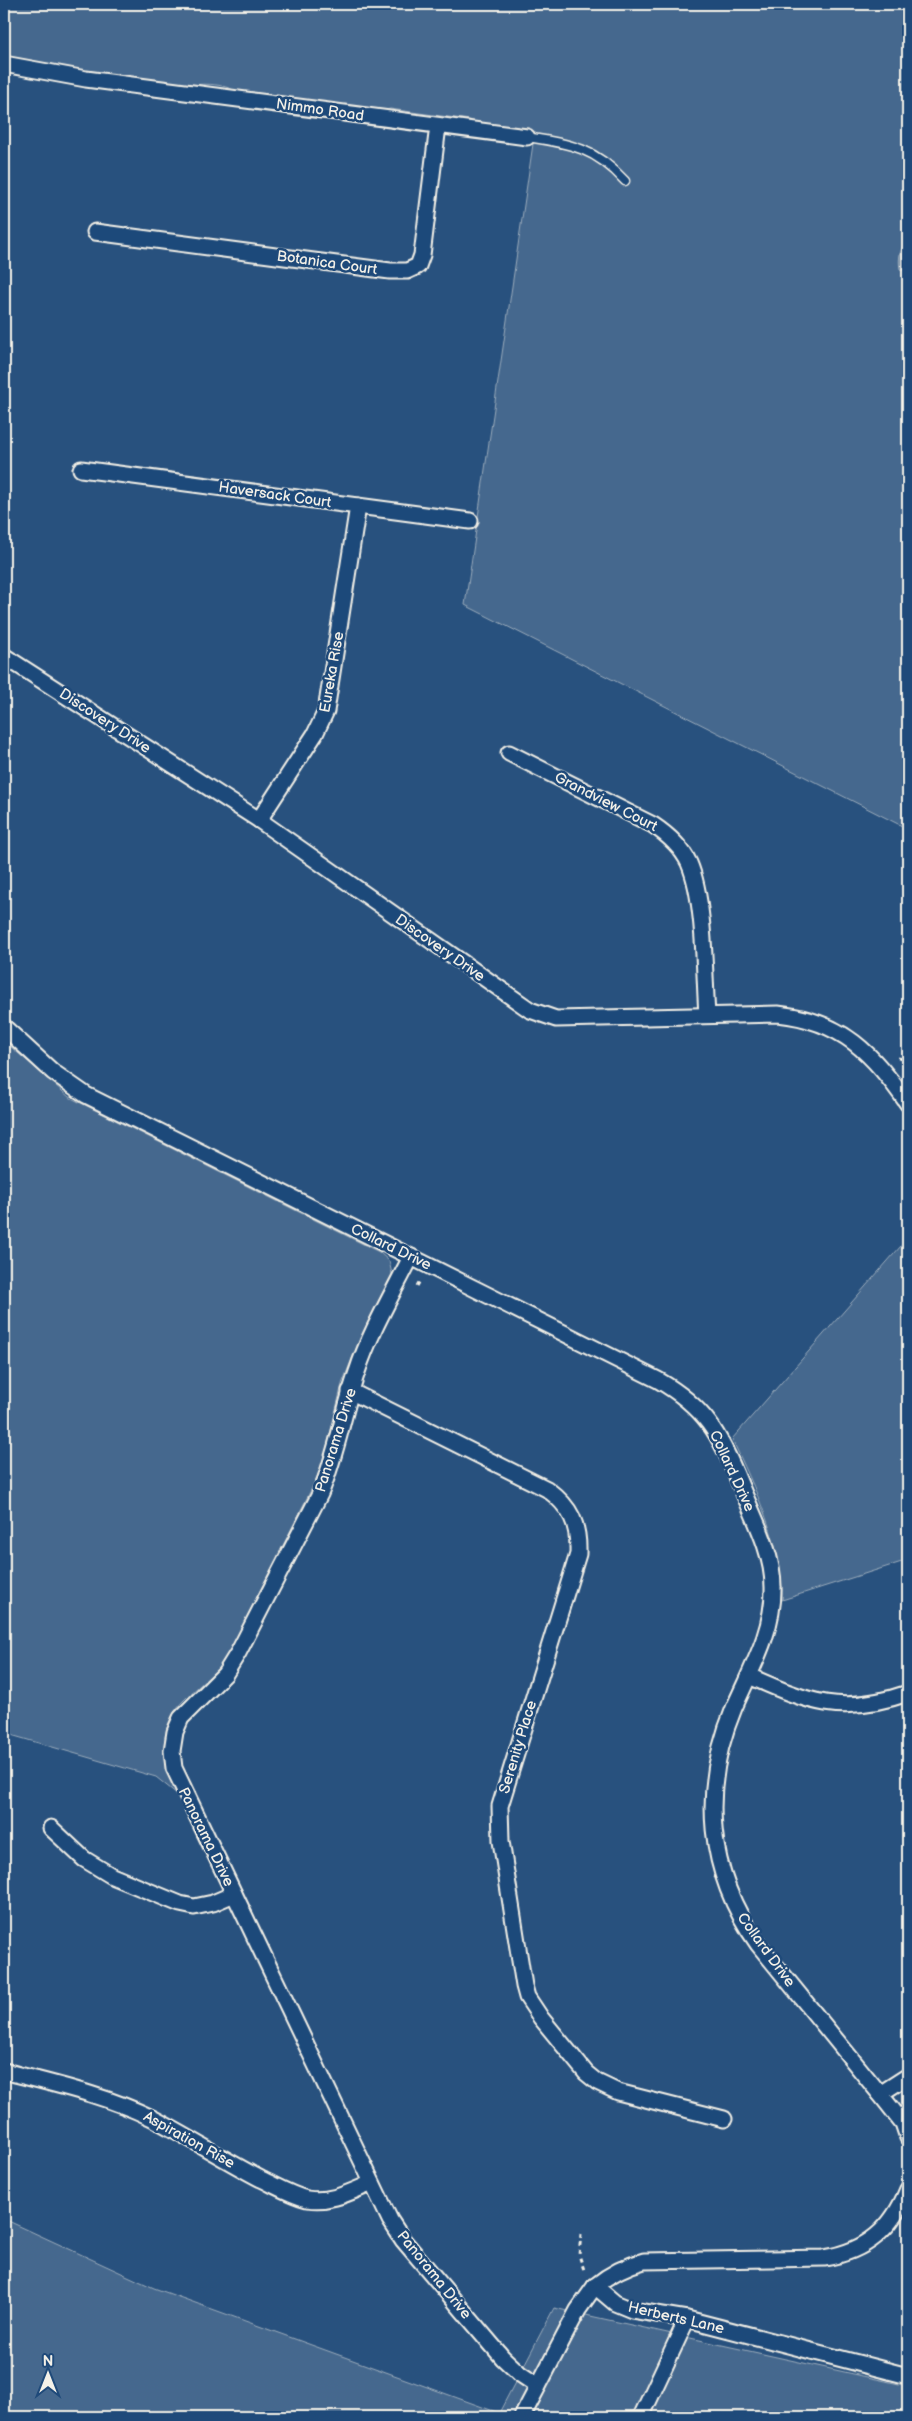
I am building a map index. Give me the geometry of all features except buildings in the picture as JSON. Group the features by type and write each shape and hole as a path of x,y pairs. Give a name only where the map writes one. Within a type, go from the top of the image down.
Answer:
{"street":[{"name":"Nimmo Road","path":"4,64 86,79 527,137"},
{"name":"Botanica Court","path":"95,232 390,271 408,271 418,266 422,255 438,126"},
{"name":"Haversack Court","path":"81,469 470,521"},
{"name":"Eureka Rise","path":"259,820 315,734 326,711 358,506"},
{"name":"Discovery Drive","path":"4,656 259,820 516,1002 542,1016 575,1020 778,1014 817,1021 854,1040 872,1056 908,1104"},
{"name":"Grandview Court","path":"509,753 653,825 679,847 688,862 698,896 707,1015"},
{"name":"Collard Drive","path":"4,1028 53,1072 86,1095 658,1380 689,1400 710,1424 728,1456 770,1562 773,1586 772,1606 767,1629 723,1740 713,1798 713,1826 718,1861 728,1892 741,1921 903,2123 908,2138"},
{"name":"Panorama Drive","path":"411,1257 365,1348 350,1391 328,1474 252,1630 225,1674 181,1718 175,1732 172,1751 174,1768 179,1781 372,2183 403,2240 503,2358 520,2374 538,2386"},
{"name":"Serenity Place","path":"350,1391 546,1489 562,1500 573,1518 578,1536 578,1554 500,1806 501,1841 524,1986 527,1997 541,2018 586,2073 597,2082 618,2092 724,2119"},
{"path":"749,1676 796,1696 834,1705 875,1703 908,1693"},
{"path":"51,1828 84,1859 112,1876 180,1904 194,1907 214,1904 234,1894"},
{"name":"Aspiration Rise","path":"4,2071 119,2103 270,2184 306,2198 322,2200 337,2198 372,2183"},
{"path":"880,2094 908,2076"},
{"path":"522,2417 578,2310 595,2286 611,2273 627,2265 644,2261 824,2258 842,2255 858,2250 879,2233 892,2220 908,2189"},
{"name":"Herberts Lane","path":"595,2286 616,2302 632,2310 687,2319 908,2376"},
{"path":"641,2417 687,2319"}],"lane":[{"name":"Nimmo Road","path":"527,137 563,142 586,150 604,160 625,182"}],"path":[{"path":"904,828 908,849"},
{"path":"898,1058 908,1060"},
{"path":"581,2234 579,2255 582,2267 595,2286"}],"shaded area":[{"path":"4,4 908,4 908,239 905,242 904,272 908,273 908,829 465,605 533,144 476,124 470,120 390,109 379,112 238,93 218,85 202,84 181,87 4,58"},
{"path":"908,239 908,273 900,269 899,261 901,250"},
{"path":"4,1041 69,1097 379,1252 389,1261 392,1274 360,1338 342,1384 323,1463 312,1488 225,1660 183,1701 169,1723 165,1734 165,1758 177,1794 156,1777 4,1733"},
{"path":"908,1238 908,1560 782,1600 781,1580 773,1539 758,1497 732,1439"},
{"path":"4,2219 154,2288 499,2413 497,2417 4,2417"},
{"path":"554,2308 908,2386 908,2417 508,2417 499,2413"}]}
